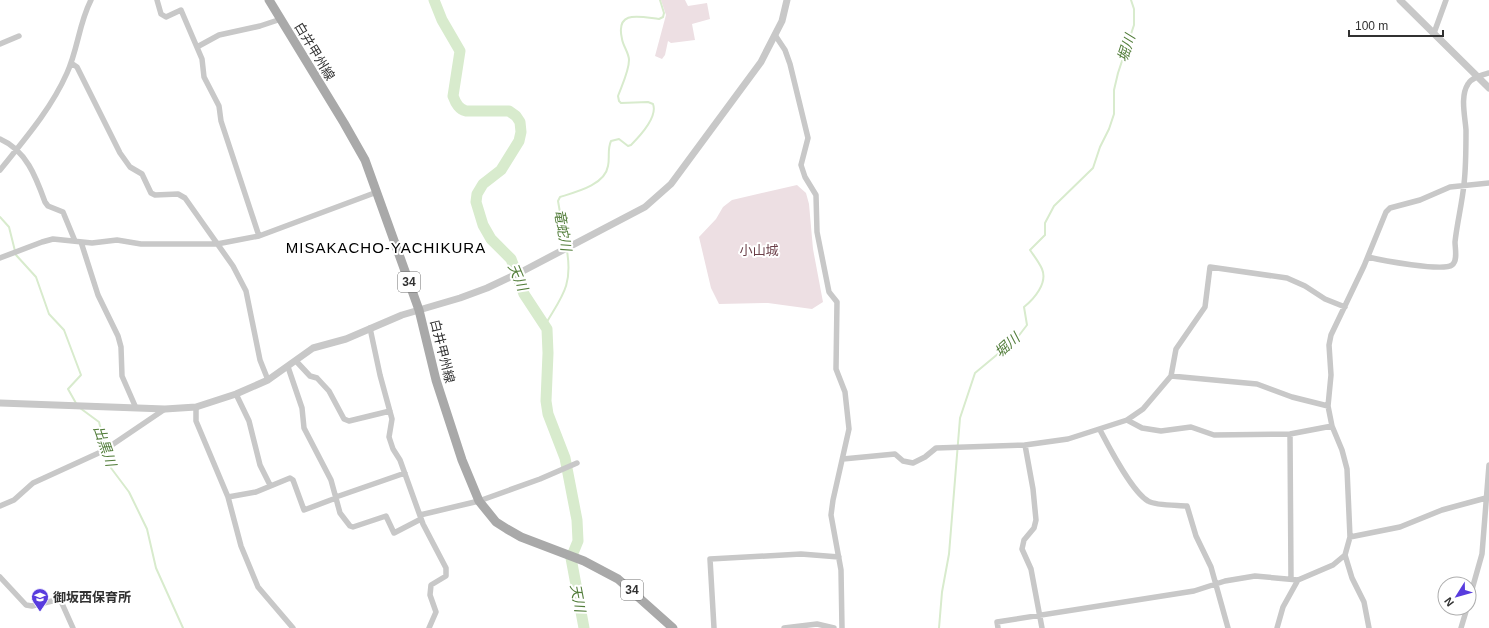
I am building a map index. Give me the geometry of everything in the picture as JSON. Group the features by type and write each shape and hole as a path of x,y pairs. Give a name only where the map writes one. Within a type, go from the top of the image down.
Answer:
{"main road":[{"name":"白井甲州線","path":"270,0 365,160 419,310 436,380 462,460 479,501 496,522 521,537 584,560 618,579 673,628"}],"street":[{"path":"0,170 44,114 71,63 90,0"},
{"path":"157,0 161,14 166,17 181,10 197,47 202,59 204,77 219,106 223,128 259,236"},
{"path":"0,403 165,409 196,407 236,394 268,380 313,348 346,339 402,315 460,298 522,271 645,207 671,184 761,62 782,21 787,0"},
{"path":"1400,0 1489,88"},
{"path":"1434,33 1446,0"},
{"path":"197,47 219,35 260,26 280,19"},
{"path":"775,35 785,50 790,64 808,138 802,165 805,177 816,195 817,232 829,292 837,302 836,369 845,392 849,429 831,515 841,570 842,628"},
{"path":"0,44 19,36"},
{"path":"71,63 76,67 120,153 130,167 142,174 151,193 155,195 178,194 185,198 233,266 246,291 260,360 268,380"},
{"path":"1368,257 1392,262 1421,265 1448,267 1453,265 1455,261 1455,241 1464,184 1466,131 1464,100 1468,84 1478,76 1489,73"},
{"path":"0,139 17,149 28,163 45,202 48,206 59,209 63,212 78,241 98,295 118,336 122,353 122,376 136,408"},
{"path":"1369,628 1364,602 1352,578 1345,555 1350,537 1347,469 1342,450 1332,426 1328,406 1331,375 1329,345 1331,335 1368,257 1386,212 1390,208 1420,200 1450,187 1464,184 1489,183"},
{"path":"0,258 53,239 92,243 117,240 141,244 217,244 259,236 377,192"},
{"path":"843,459 895,454 903,461 913,463 925,458 936,448 1025,445 1068,439 1100,430 1127,420 1143,408 1171,376 1176,349 1205,307 1210,267 1287,278 1305,286 1325,299 1345,307"},
{"path":"370,328 392,419 389,436 405,472 420,517 446,568 446,576 431,585 430,594 436,612 429,628"},
{"path":"296,361 310,376 317,378 329,391 344,419 349,421 390,410"},
{"path":"288,367 302,408 304,428 331,480 340,513 350,526 353,527 386,516 394,533 420,517 479,501 540,479 577,463"},
{"path":"1171,376 1256,384 1292,397 1328,406"},
{"path":"236,394 249,421 260,465 270,485"},
{"path":"196,407 196,421 228,497 241,546 258,587 293,628"},
{"path":"0,506 14,500 33,483 109,448 165,409"},
{"path":"1127,420 1142,428 1161,431 1191,427 1214,435 1290,434 1332,426"},
{"path":"1100,430 1115,460 1148,502 1187,506 1196,536 1211,567 1228,628"},
{"path":"1290,434 1292,579"},
{"path":"1025,445 1033,489 1036,520 1034,528 1024,540 1022,549 1031,569 1042,628"},
{"path":"1476,576 1482,554 1489,466"},
{"path":"228,497 256,492 290,478 293,480 304,510 405,472"},
{"path":"1350,537 1400,527 1442,510 1487,496"},
{"path":"714,628 710,559 801,554 839,557"},
{"path":"998,628 997,622 1194,591 1216,583 1255,576 1298,580 1333,564 1345,555"},
{"path":"0,577 26,604 32,606 60,599 73,628"},
{"path":"1278,628 1283,607 1298,580"},
{"path":"1461,628 1465,616"},
{"path":"784,628 817,624 834,628"}],"green space":[{"path":"661,0 685,0 688,6 707,3 710,19 692,24 695,40 671,43 668,41 665,55 662,59 655,56 666,15"},
{"name":"小山城","path":"797,185 806,193 809,204 813,249 823,302 812,309 768,303 719,304 711,288 699,237 716,219 723,207 732,200"}],"waterway":[{"name":"天川","path":"434,0 442,20 460,51 453,96 458,106 466,111 509,111 516,116 520,122 521,132 519,141 501,170 483,184 477,194 476,202 483,225 491,239 511,259 524,294 547,329 548,353 546,401 548,414 565,458 577,520 578,541 571,558 584,628"},
{"name":"竜蛇川","path":"566,247 558,201 560,197 574,193 596,183 606,173 611,141 619,139 628,146 631,145 639,137 653,115 653,104 648,102 621,103 619,101 618,96 629,64 621,29 622,23 631,17 659,19 663,17 664,13 660,0"},
{"name":"堀川","path":"939,628 942,592 949,554 960,418 975,373 1017,338 1027,325 1024,307 1036,295 1042,285 1043,280 1042,269 1030,250 1045,235 1045,223 1054,206 1093,168 1100,147 1109,129 1114,114 1114,90 1118,73 1134,25 1134,9 1131,0"},
{"name":"出黒川","path":"0,217 9,227 16,255 36,277 49,314 64,330 81,375 68,389 77,405"},
{"name":"竜蛇川","path":"544,327 560,299 567,283 567,251"},
{"name":"出黒川","path":"80,408 99,422 111,468 129,492 147,529 156,568 183,628"}],"place":[{"name":"御坂西保育所","path":"40,612"}],"district":[{"name":"MISAKACHO-YACHIKURA","path":"386,248"}]}
